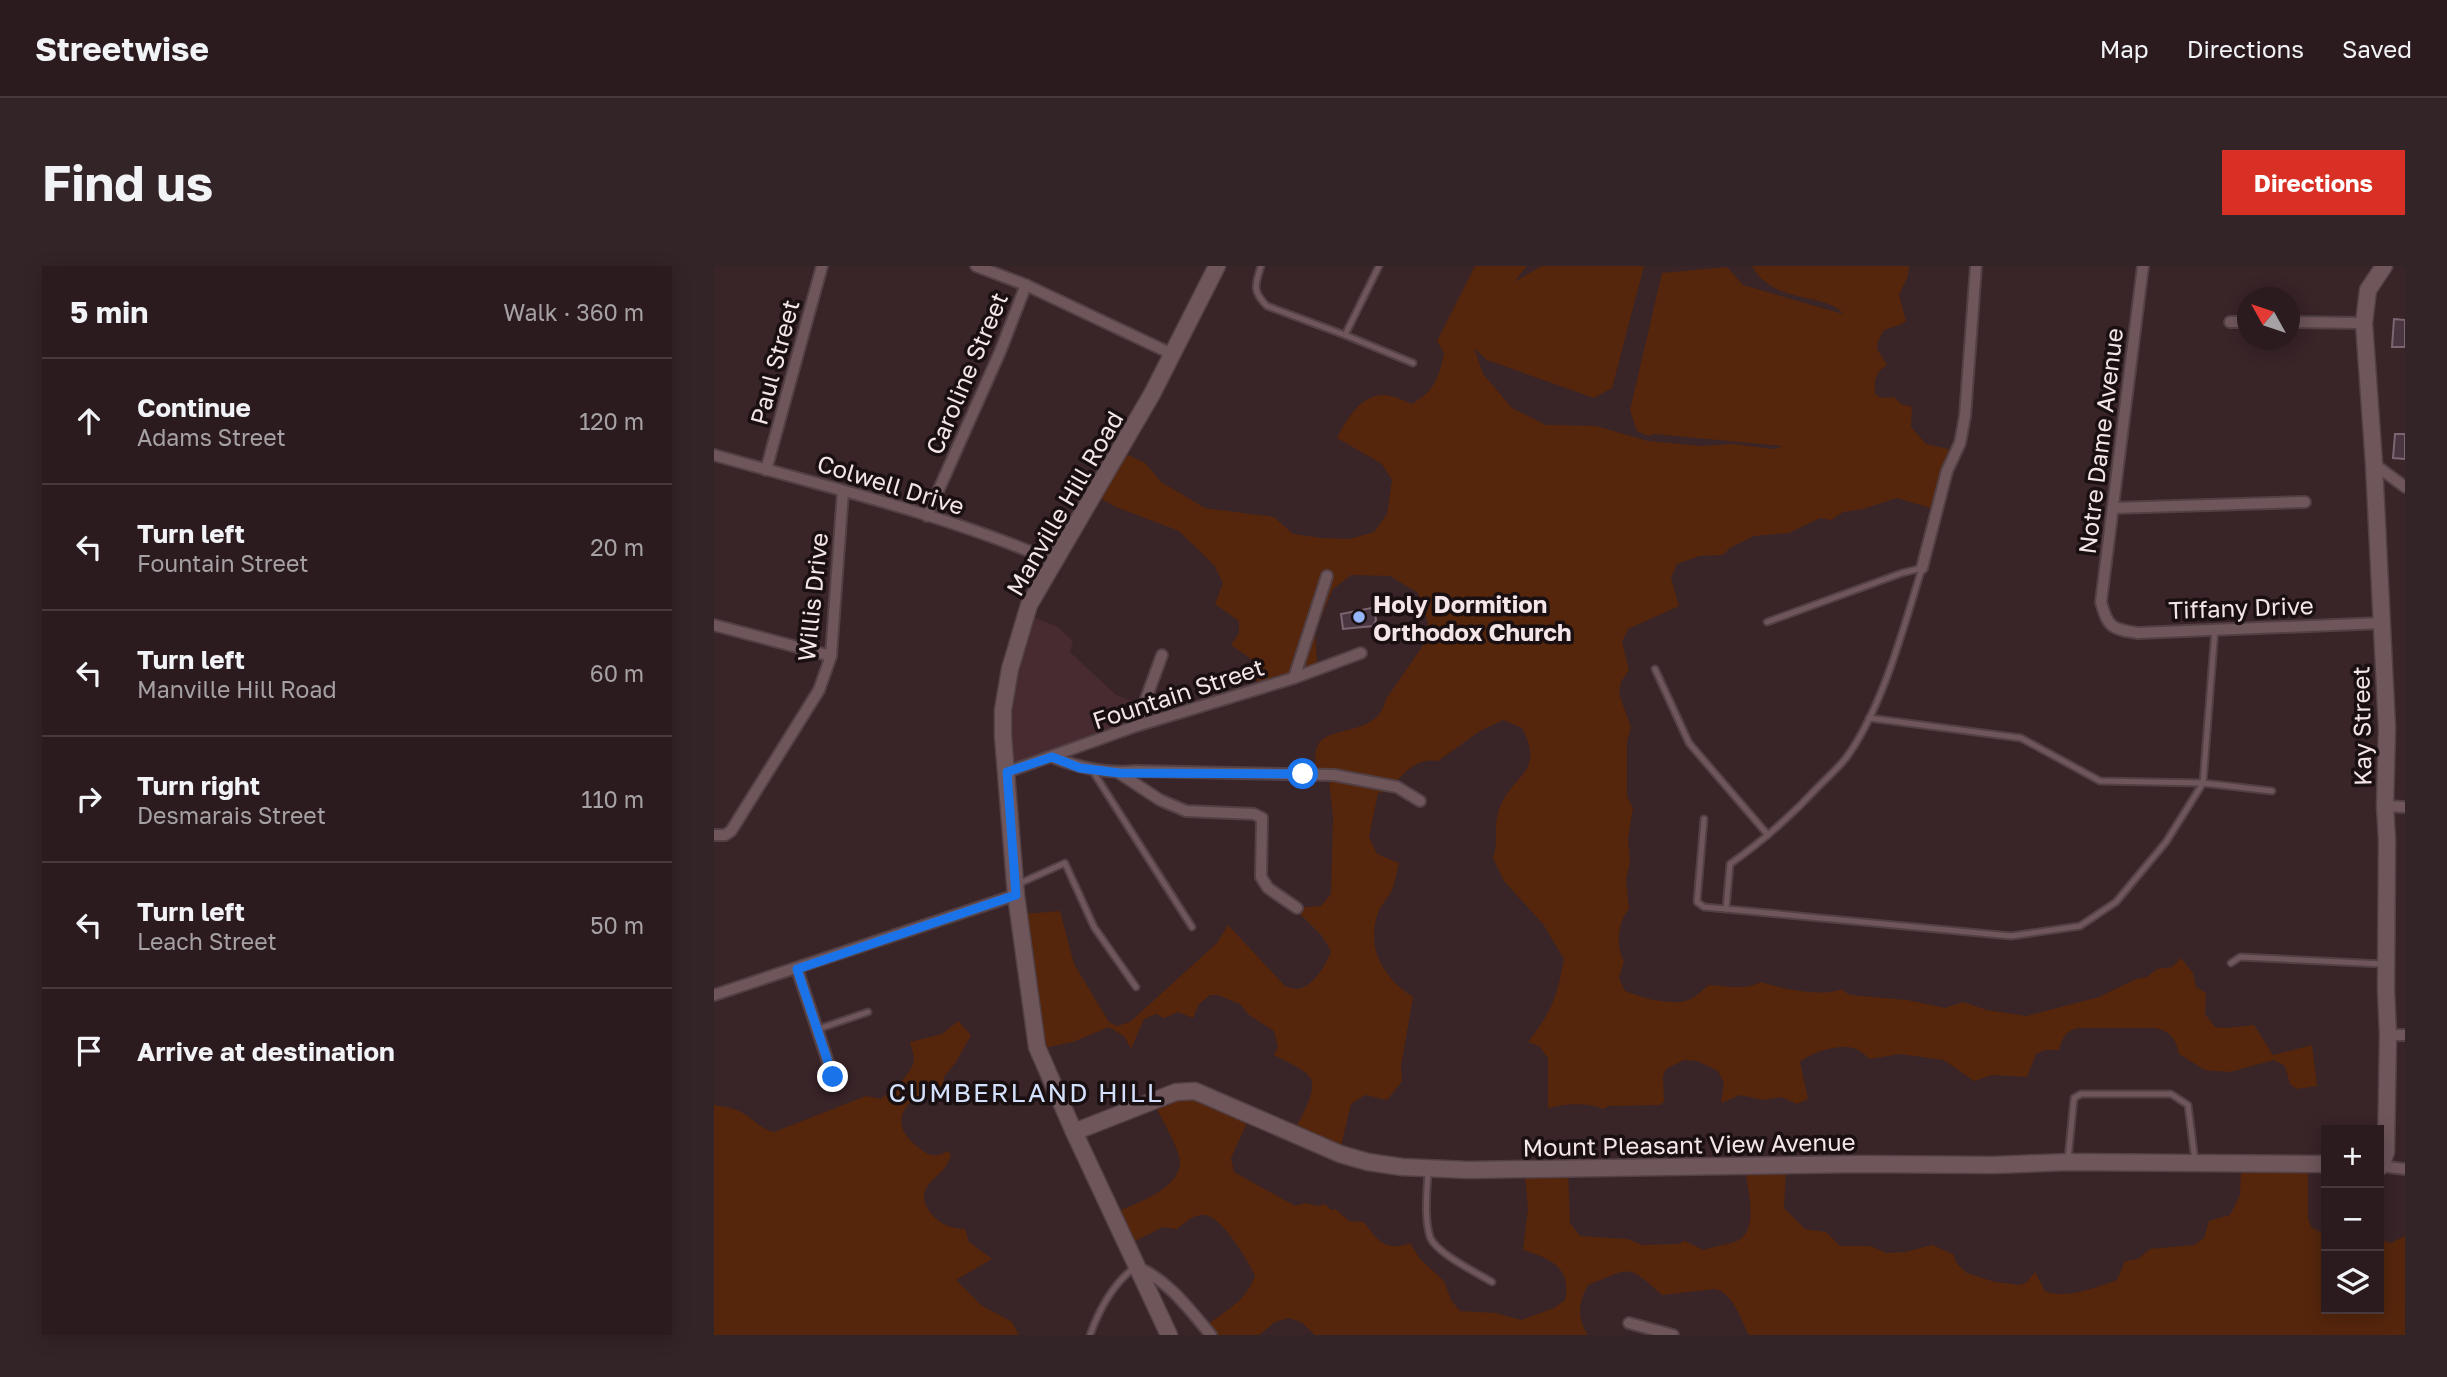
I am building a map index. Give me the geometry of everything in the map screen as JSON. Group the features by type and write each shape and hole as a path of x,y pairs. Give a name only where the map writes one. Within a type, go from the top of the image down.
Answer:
{"street":[{"name":"Paul Street","path":"766,470 822,266"},
{"path":"976,266 1026,285 1172,354"},
{"name":"Manville Hill Road","path":"1169,1335 1037,1047 1016,890 1003,736 1005,687 1019,632 1029,606 1130,432 1217,266"},
{"path":"1922,568 1947,471 1960,443 1965,416 1976,266"},
{"name":"Notre Dame Avenue","path":"2106,620 2101,602 2143,266"},
{"name":"Kay Street","path":"2384,266 2368,290 2364,323 2375,464 2387,728 2386,964 2397,1035 2384,1157"},
{"name":"Caroline Street","path":"928,516 1000,352 1026,285"},
{"path":"2230,322 2237,322"},
{"path":"2300,322 2364,323"},
{"name":"Colwell Drive","path":"714,455 928,516 1014,544 1053,561"},
{"path":"2375,464 2405,487"},
{"name":"Willis Drive","path":"714,835 724,835 731,831 819,690 831,656 842,491"},
{"path":"2113,508 2305,502"},
{"path":"1294,678 1327,576"},
{"name":"Tiffany Drive","path":"2106,620 2116,629 2138,633 2382,623"},
{"path":"714,625 831,656"},
{"name":"Fountain Street","path":"1007,772 1136,726 1294,678 1361,653"},
{"path":"1136,726 1162,655"},
{"path":"1052,757 1080,768 1119,773 1136,771 1334,775 1397,787 1420,801"},
{"path":"1119,773 1160,800 1186,811 1254,814 1262,818 1261,877 1268,888 1297,908"},
{"path":"2385,806 2405,807"},
{"path":"714,995 797,969 1016,890"},
{"path":"797,969 833,1077"},
{"name":"Mount Pleasant View Avenue","path":"1074,1132 1176,1092 1195,1091 1340,1154 1368,1162 1428,1168 1994,1165 2068,1162 2321,1164"},
{"name":"Kay Street","path":"2384,1166 2405,1169"},
{"path":"1137,1266 1152,1273 1167,1285 1211,1335"},
{"path":"1629,1323 1673,1335"}],"lane":[{"path":"1261,266 1255,284 1257,296 1266,306 1413,363"},
{"path":"1345,335 1379,266"},
{"path":"1767,622 1922,568"},
{"path":"1726,909 1730,864 1796,810 1845,759 1869,718 1895,653 1922,568"},
{"path":"1704,819 1697,902 1704,906 2011,936 2080,926 2116,902 2166,842 2203,783 2215,629"},
{"path":"1655,669 1689,743 1768,835"},
{"path":"1869,718 2021,738 2100,781 2203,783 2272,791"},
{"path":"1092,769 1192,927"},
{"path":"1016,890 1065,863 1094,927 1136,987"},
{"path":"2231,963 2240,957 2386,964"},
{"path":"817,1029 869,1012"},
{"path":"2068,1162 2074,1098 2081,1094 2171,1094 2188,1105 2195,1162"},
{"path":"1428,1168 1427,1210 1431,1240 1444,1253 1492,1282"},
{"path":"1090,1335 1118,1283 1137,1266"}],"shaded area":[{"path":"1475,266 1527,266 1514,282 1542,266 1644,266 1612,388 1594,398 1487,360 1474,348 1483,374 1512,408 1546,425 1596,426 1648,441 1701,446 1733,444 1774,449 1783,446 1654,434 1648,436 1637,431 1630,410 1662,273 1727,267 1743,285 1843,314 1825,303 1773,287 1761,278 1752,266 1909,266 1908,276 1899,295 1906,321 1884,330 1878,341 1877,349 1887,365 1876,377 1875,394 1881,398 1894,397 1901,404 1912,407 1911,427 1926,444 1957,451 1937,510 1897,498 1863,509 1843,512 1831,520 1820,518 1789,533 1754,536 1730,548 1723,555 1699,556 1677,564 1671,578 1679,606 1628,629 1622,642 1629,670 1621,682 1619,694 1631,727 1627,741 1627,797 1633,808 1628,839 1630,862 1626,880 1629,909 1622,920 1619,934 1619,949 1624,961 1619,978 1625,991 1649,999 1675,1002 1691,999 1709,985 1742,987 1761,982 1823,993 1841,989 1850,995 1907,1000 1945,1008 1963,1002 1987,1010 2026,1016 2099,997 2136,979 2147,977 2157,969 2172,967 2181,958 2193,973 2196,987 2206,993 2205,1014 2215,1027 2254,1025 2273,1055 2312,1045 2317,1086 2297,1089 2290,1084 2285,1066 2274,1060 2230,1072 2205,1070 2179,1054 2172,1037 2156,1028 2079,1028 2065,1035 2059,1050 2045,1050 2036,1054 2027,1077 1992,1075 1974,1081 1944,1060 1900,1054 1870,1059 1856,1049 1842,1047 1819,1052 1800,1062 1808,1099 1797,1104 1781,1097 1763,1100 1740,1095 1721,1103 1724,1083 1718,1071 1697,1061 1684,1060 1666,1069 1663,1076 1664,1102 1660,1105 1609,1106 1603,1109 1576,1104 1548,1108 1548,1058 1539,1046 1528,1042 1552,1003 1564,959 1543,924 1504,881 1493,858 1499,810 1511,788 1529,765 1530,755 1522,728 1503,720 1480,731 1438,761 1415,765 1387,792 1378,793 1369,837 1377,854 1399,863 1392,890 1378,913 1374,939 1376,951 1386,972 1413,997 1401,1066 1402,1081 1387,1100 1365,1095 1351,1104 1339,1154 1293,1133 1310,1096 1312,1081 1306,1073 1274,1055 1278,1047 1274,1031 1249,1015 1240,1004 1218,995 1210,995 1199,1004 1193,1018 1178,1012 1164,1018 1156,1014 1144,1019 1131,1049 1125,1037 1109,1027 1073,1042 1044,1048 1023,914 1060,911 1074,964 1109,1022 1117,1026 1130,1022 1217,943 1228,925 1285,986 1302,988 1313,980 1331,951 1322,936 1295,908 1321,906 1331,894 1333,817 1329,780 1316,778 1316,749 1332,734 1363,725 1373,720 1381,711 1386,699 1422,647 1428,623 1418,593 1390,576 1351,575 1333,589 1315,632 1317,661 1321,669 1259,688 1250,658 1231,645 1239,633 1239,621 1215,604 1223,583 1214,565 1179,531 1116,507 1098,497 1124,453 1145,463 1161,482 1205,508 1274,517 1293,534 1321,538 1350,539 1374,532 1387,514 1392,480 1382,464 1337,438 1355,409 1369,399 1385,395 1412,404 1430,389 1440,370 1444,353 1437,341"},
{"path":"1031,616 1058,627 1073,641 1070,652 1116,695 1147,706 1142,722 1011,775 1006,720"},
{"path":"958,1021 971,1035 944,1077 942,1094 930,1090 920,1095 906,1108 901,1123 909,1139 924,1152 941,1155 948,1151 951,1155 924,1193 929,1210 943,1223 965,1229 969,1242 992,1259 956,1280 981,1305 1012,1322 1019,1335 714,1335 714,1105 740,1111 761,1127 774,1132 866,1096 881,1099 901,1081 913,1065 910,1042 942,1034"},
{"path":"1199,1093 1251,1114 1231,1158 1234,1172 1295,1206 1305,1203 1318,1206 1325,1204 1349,1221 1364,1222 1383,1243 1394,1246 1410,1243 1420,1259 1444,1281 1451,1300 1460,1311 1496,1313 1521,1320 1554,1308 1565,1300 1566,1289 1562,1272 1557,1266 1523,1250 1528,1209 1525,1176 1568,1171 1570,1223 1580,1236 1628,1239 1642,1245 1678,1244 1685,1241 1703,1250 1737,1241 1748,1229 1750,1200 1746,1172 1786,1170 1784,1208 1805,1229 1826,1232 1840,1246 1870,1246 1887,1253 1905,1252 1932,1245 1953,1254 1957,1264 1967,1273 1995,1282 2019,1285 2026,1283 2035,1272 2045,1291 2063,1294 2081,1292 2117,1280 2125,1261 2138,1259 2150,1249 2194,1245 2204,1238 2209,1221 2230,1215 2240,1195 2241,1168 2308,1166 2308,1218 2311,1227 2321,1232 2321,1314 2384,1314 2384,1241 2391,1243 2405,1236 2405,1335 1749,1335 1736,1308 1727,1296 1715,1289 1662,1295 1634,1273 1621,1272 1588,1285 1580,1310 1588,1335 1315,1335 1301,1322 1289,1318 1275,1322 1259,1335 1210,1335 1204,1327 1227,1311 1247,1292 1255,1275 1232,1238 1216,1221 1201,1215 1191,1218 1177,1229 1163,1227 1127,1245 1114,1213 1155,1194 1173,1180 1178,1171 1179,1156 1155,1106"}],"building":[{"path":"2394,319 2405,320 2405,347 2392,347"},
{"path":"2395,434 2405,434 2405,459 2393,458"},
{"name":"Holy Dormition Orthodox Church","path":"1371,608 1376,620 1373,626 1343,629 1341,614"}],"place":[{"name":"Holy Dormition Orthodox Church","path":"1359,617"}],"district":[{"name":"CUMBERLAND HILL","path":"1026,1092"}],"route":[{"path":"833,1077 797,969 1016,895 1007,772 1052,757 1080,768 1119,773 1303,774"}]}
